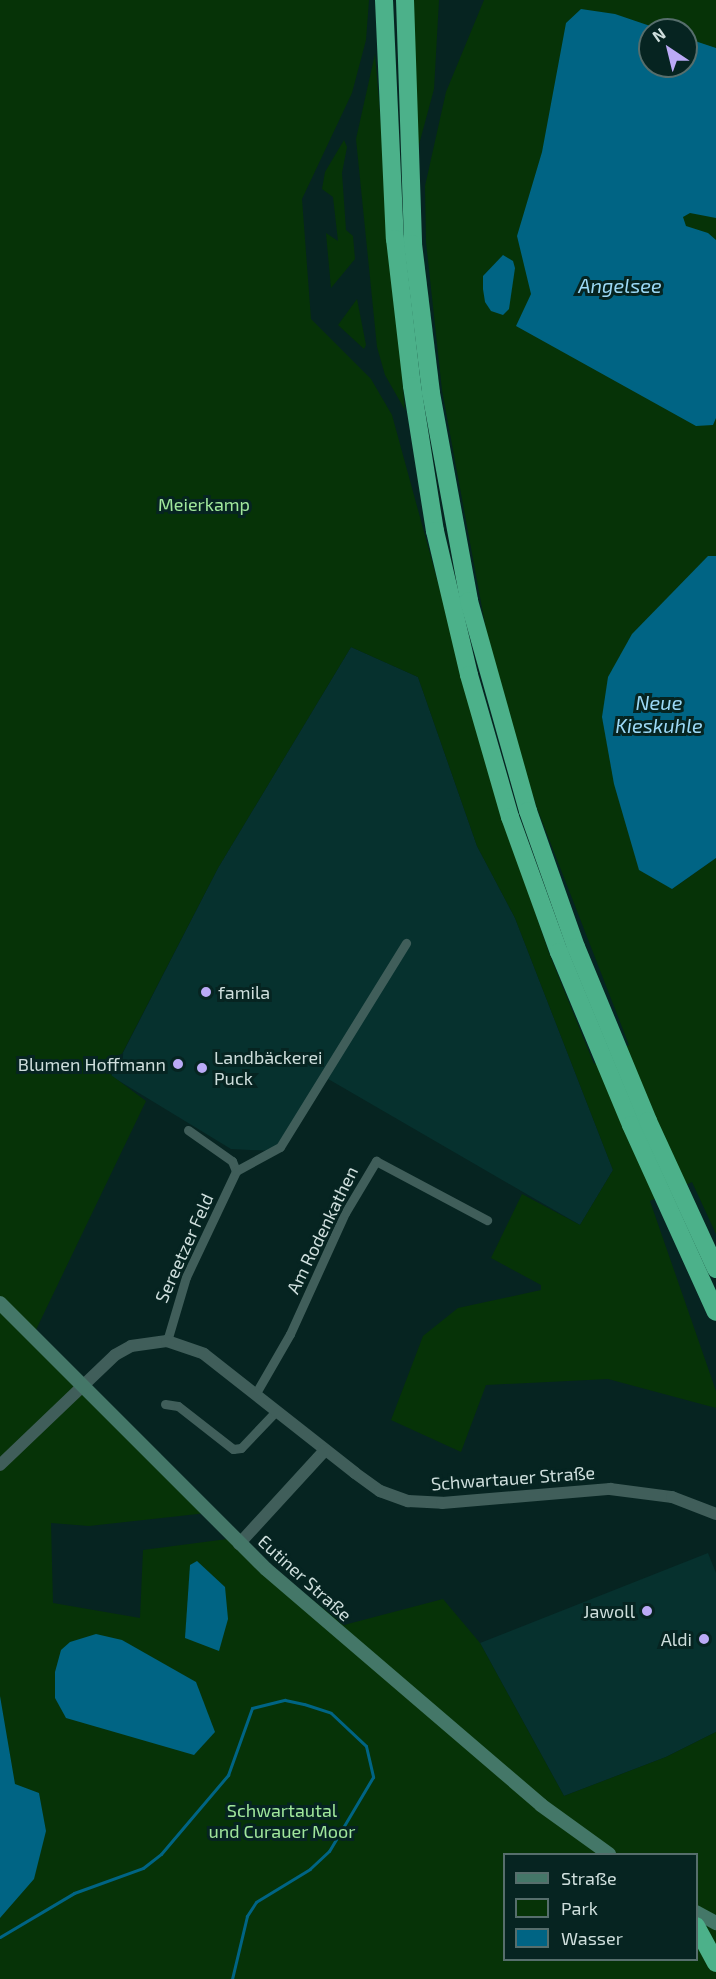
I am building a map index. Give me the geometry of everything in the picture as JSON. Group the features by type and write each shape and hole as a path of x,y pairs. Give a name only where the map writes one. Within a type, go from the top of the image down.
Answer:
{"highway":[{"path":"384,0 395,239 412,386 451,603 595,1039 716,1312"},
{"path":"405,0 413,244 431,393 469,601 519,814"},
{"path":"527,836 648,1121 716,1269"},
{"path":"698,1930 716,1964"}],"main road":[{"name":"Eutiner Straße","path":"0,1303 239,1544 541,1805 608,1853"},
{"path":"698,1912 716,1923"}],"street":[{"path":"188,1130 232,1161 236,1171 280,1147 406,943"},
{"name":"Am Rodenkathen","path":"255,1393 290,1334 345,1213 376,1161 487,1220"},
{"name":"Sereetzer Feld","path":"167,1341 186,1277 236,1171"},
{"name":"Schwartauer Straße","path":"0,1465 115,1354 130,1346 167,1341 204,1354 380,1491 408,1501 442,1503 610,1489 672,1497 716,1514"},
{"path":"165,1404 178,1406 232,1449 240,1448 277,1410"},
{"path":"239,1544 326,1450"}],"shaded area":[{"path":"351,647 418,677 477,846 515,918 613,1170 580,1225 323,1076 273,1151 231,1149 111,1076 218,868"},
{"path":"708,1553 716,1573 716,1732 666,1757 564,1796 480,1643"}],"green space":[{"path":"0,0 369,0 366,40 352,93 302,199 311,319 371,379 392,415 500,809 549,953 594,1064 629,1045 537,808 494,673 442,390 426,242 425,186 446,92 484,0 716,0 716,556 708,556 672,889 716,858 716,1234 692,1182 650,1201 716,1391 716,1408 608,1379 486,1385 461,1452 391,1420 423,1336 458,1308 541,1290 541,1285 491,1258 522,1194 580,1225 613,1170 515,918 477,846 418,677 351,647 218,868 111,1075 146,1101 33,1336 207,1513 89,1526 51,1523 53,1603 140,1618 143,1550 235,1538 344,1625 443,1599 480,1643 564,1796 666,1757 716,1732 716,1979 0,1979"},
{"path":"413,0 439,0 434,89 417,152"},
{"path":"375,54 405,410 385,375 377,347 356,139"},
{"path":"344,140 347,147 342,173 346,230 353,236 355,259 331,288 326,233 338,241 333,197 322,189 325,172"},
{"path":"357,299 366,345 364,349 338,325"}],"water":[{"name":"Angelsee","path":"581,9 615,14 638,22 638,78 698,78 698,42 716,48 716,218 690,213 683,217 686,226 708,233 716,240 716,418 713,425 696,426 516,326 531,294 517,236 542,152 566,23"},
{"path":"503,255 513,261 515,268 509,309 503,315 491,311 485,302 483,276"},
{"name":"Neue Kieskuhle","path":"708,556 716,556 716,858 672,889 639,870 614,784 602,717 608,677 632,634"},
{"path":"197,1561 225,1587 228,1619 219,1651 185,1638 190,1565"},
{"path":"96,1634 122,1640 196,1682 215,1732 194,1755 66,1718 55,1698 55,1672 61,1650 70,1642"},
{"path":"0,1696 15,1784 39,1793 46,1831 34,1879 0,1918"}],"waterway":[{"path":"0,1937 74,1893 143,1868 161,1854 228,1775 252,1708 285,1700 304,1704 331,1713 366,1746 373,1777 329,1851 310,1869 256,1902 247,1916 232,1979"}],"place":[{"name":"famila","path":"206,992"},
{"name":"Blumen Hoffmann","path":"178,1064"},
{"name":"Landbäckerei Puck","path":"202,1068"},
{"name":"Jawoll","path":"647,1611"},
{"name":"Aldi","path":"704,1639"}],"park label":[{"name":"Meierkamp","path":"204,504"},
{"name":"Schwartautal und Curauer Moor","path":"282,1821"}]}
